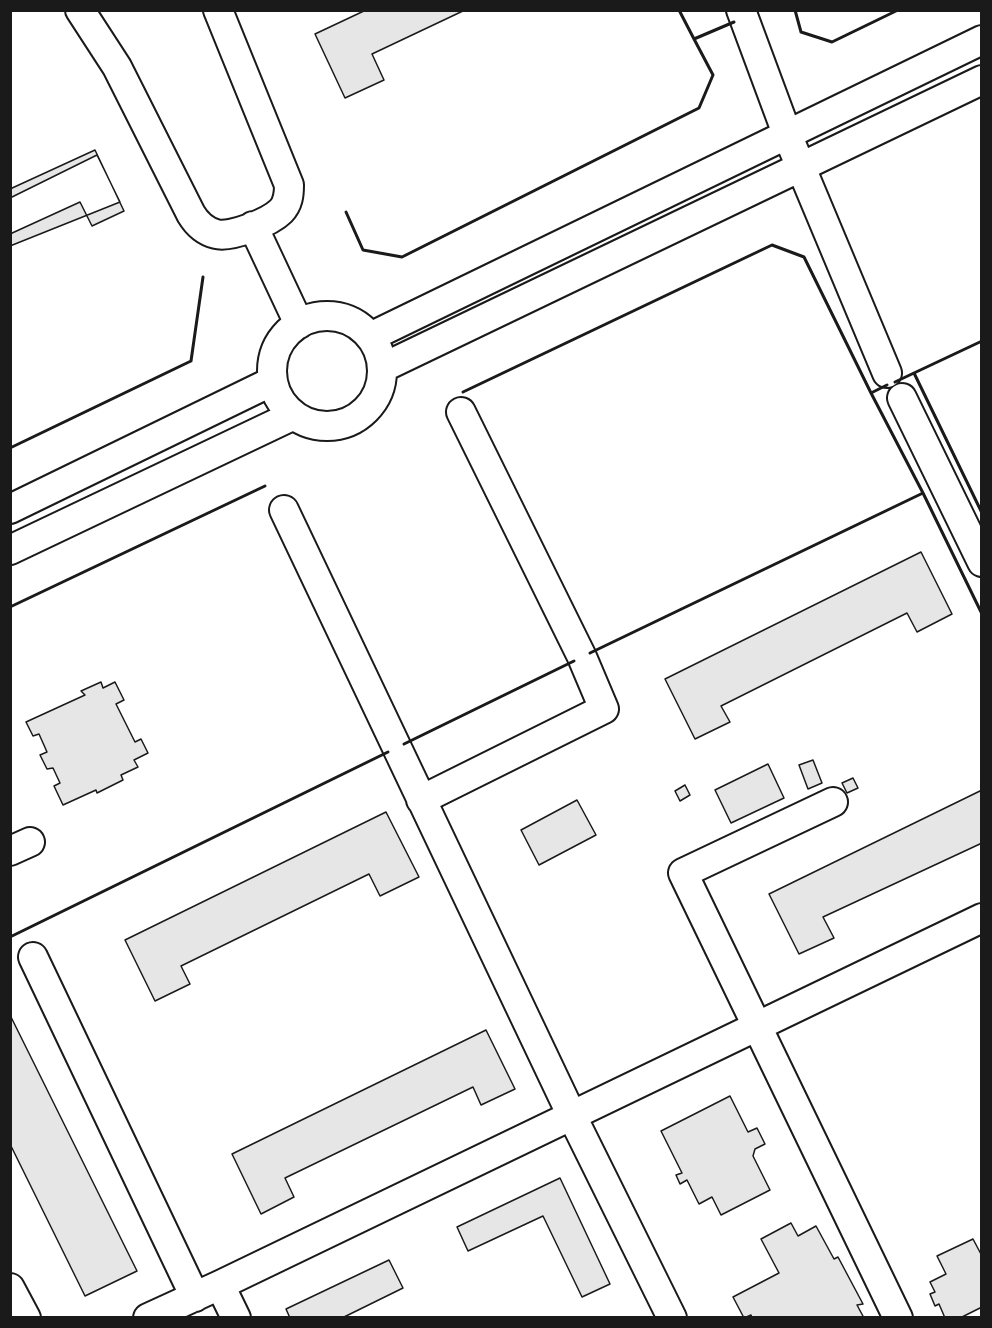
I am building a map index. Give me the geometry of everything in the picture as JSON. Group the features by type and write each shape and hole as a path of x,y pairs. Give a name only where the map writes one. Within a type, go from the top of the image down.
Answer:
{"lane":[{"path":"80,10 117,66 197,224 207,231 223,235 253,226 280,212 286,204 289,185 218,10"},
{"path":"741,10 787,134 887,374"},
{"path":"370,337 981,40"},
{"path":"382,368 981,80"},
{"path":"253,226 299,324"},
{"path":"324,317 337,318 361,328 370,337 380,357 381,382 376,395 364,411 346,422 333,426 319,426 306,422 294,415 276,394 272,367 275,354 285,337 299,324 324,317"},
{"path":"10,509 273,381"},
{"path":"902,398 981,562"},
{"path":"421,800 604,709 582,657 461,412"},
{"path":"10,550 294,415"},
{"path":"284,510 572,1116 672,1317"},
{"path":"833,802 683,873 898,1317"},
{"path":"148,1317 208,1291 981,918"},
{"path":"33,957 208,1291 236,1317"},
{"path":"10,1288 26,1317"}],"building":[{"path":"366,10 465,10 372,54 384,80 345,98 315,34"},
{"path":"95,150 124,211 92,226 80,202 10,234 10,189"},
{"path":"97,155 120,202 10,246 10,198"},
{"path":"921,552 952,614 917,632 907,613 721,706 730,722 695,739 665,679"},
{"path":"101,682 103,688 115,682 124,700 116,704 135,742 141,739 148,753 134,760 138,767 121,775 123,780 97,793 96,790 63,805 54,786 60,783 53,768 47,769 40,755 47,752 39,734 33,736 26,722 85,695 81,691"},
{"path":"813,760 822,783 808,789 799,765"},
{"path":"768,764 784,798 731,823 715,790"},
{"path":"853,778 858,788 847,793 842,783"},
{"path":"685,785 690,795 680,801 675,791"},
{"path":"982,790 982,843 823,917 834,938 799,954 769,894"},
{"path":"577,800 596,835 539,865 521,830"},
{"path":"386,812 419,877 380,896 369,874 181,966 190,984 155,1001 125,940"},
{"path":"10,1015 137,1271 85,1296 10,1144"},
{"path":"486,1030 515,1089 481,1105 473,1087 285,1178 294,1197 261,1214 232,1154"},
{"path":"730,1096 748,1132 757,1128 765,1144 755,1149 753,1156 770,1190 721,1215 712,1197 699,1204 687,1180 680,1184 676,1175 682,1173 661,1131"},
{"path":"560,1178 610,1284 582,1297 543,1216 468,1251 457,1227"},
{"path":"791,1223 798,1236 816,1226 834,1259 838,1257 863,1304 857,1305 864,1318 752,1318 751,1315 744,1318 733,1297 779,1273 761,1239"},
{"path":"973,1239 982,1256 982,1307 960,1318 945,1318 939,1304 935,1306 930,1294 935,1292 930,1282 946,1274 937,1256"},
{"path":"389,1260 403,1288 342,1318 290,1318 286,1309"}],"wall":[{"path":"679,10 694,39"},
{"path":"795,10 801,32 832,42 898,10"},
{"path":"346,212 363,250 402,257 699,108 713,75 694,39 734,22"},
{"path":"463,392 772,245 804,257 923,493 590,653"},
{"path":"10,448 191,361 203,277"},
{"path":"982,341 914,373 982,513"},
{"path":"895,382 914,373"},
{"path":"871,393 887,385"},
{"path":"10,607 265,486"},
{"path":"923,493 982,614"},
{"path":"404,744 574,661"},
{"path":"10,937 388,752"}]}
